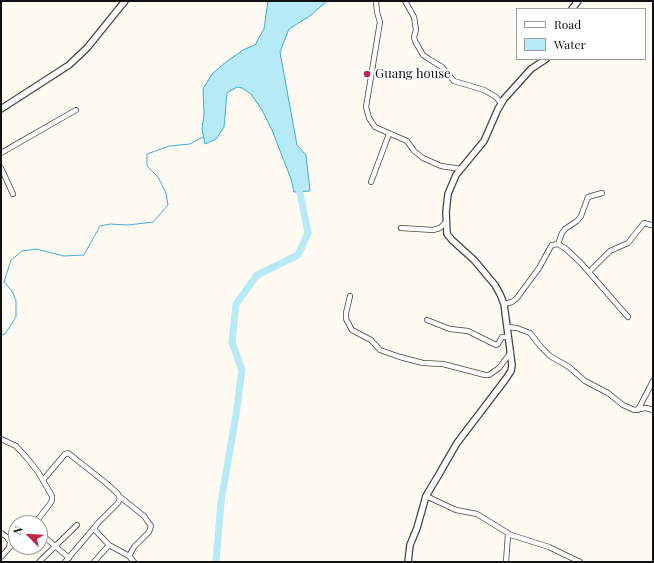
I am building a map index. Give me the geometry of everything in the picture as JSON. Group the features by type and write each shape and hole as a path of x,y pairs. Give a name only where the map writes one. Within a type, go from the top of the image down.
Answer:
{"street":[{"path":"1,109 69,65 87,48 125,1"},
{"path":"376,1 380,24 366,107 371,123 375,127 407,141 418,154 433,163 441,166 461,169"},
{"path":"405,1 414,17 416,30 414,37 423,55 442,67 454,81 484,90 496,97 501,103"},
{"path":"408,562 410,545 417,528 426,496 457,443 509,374 512,365 504,304 500,294 495,285 474,260 449,238 446,230 448,194 452,182 484,141 501,103 531,69 544,60"},
{"path":"1,153 76,110"},
{"path":"371,182 389,134"},
{"path":"1,168 13,194"},
{"path":"558,244 565,229 577,221 581,216 588,197 602,193"},
{"path":"401,228 433,230 440,228 446,222"},
{"path":"589,272 610,251 628,243 644,223 651,225"},
{"path":"504,304 514,301 520,296 539,268 552,245 558,244 566,249 589,272 628,317"},
{"path":"350,296 346,319 352,330 371,340 380,350 400,357 423,363 443,364 489,375 499,368 511,352"},
{"path":"427,320 450,329 468,331 496,345 502,337 509,337"},
{"path":"507,327 521,329 530,333 550,356 569,367 585,381 608,393 623,405 631,409 638,410 646,408 653,410"},
{"path":"638,410 653,381"},
{"path":"1,439 16,446 43,480 52,499 41,515"},
{"path":"43,480 65,454 68,453 144,516 151,526 149,532 137,544 129,556"},
{"path":"65,562 102,518 118,503 120,498 119,496"},
{"path":"426,496 456,510 477,514 508,534 549,547 580,562"},
{"path":"39,562 77,524"},
{"path":"94,528 109,545 129,556 134,562"},
{"path":"506,562 508,534"},
{"path":"48,540 69,558"},
{"path":"94,562 109,545"},
{"path":"1,557 8,549"}],"water":[{"path":"268,1 327,1 310,16 289,29 280,52 297,145 306,155 310,191 294,192 291,179 272,130 262,110 251,94 242,88 237,87 227,93 224,127 216,139 205,144 202,129 204,114 203,89 212,74 226,62 243,50 255,45 264,29"}],"waterway":[{"path":"1,335 5,334 16,317 16,301 12,291 4,282 11,260 22,251 36,249 64,256 84,255 100,226 110,224 128,225 153,222 168,205 166,193 158,177 147,166 147,154 169,146 190,144 203,137"},
{"path":"216,562 221,502 242,370 232,342 236,304 257,275 298,255 308,233 298,183"}],"place":[{"name":"Guang house","path":"367,74"}]}
